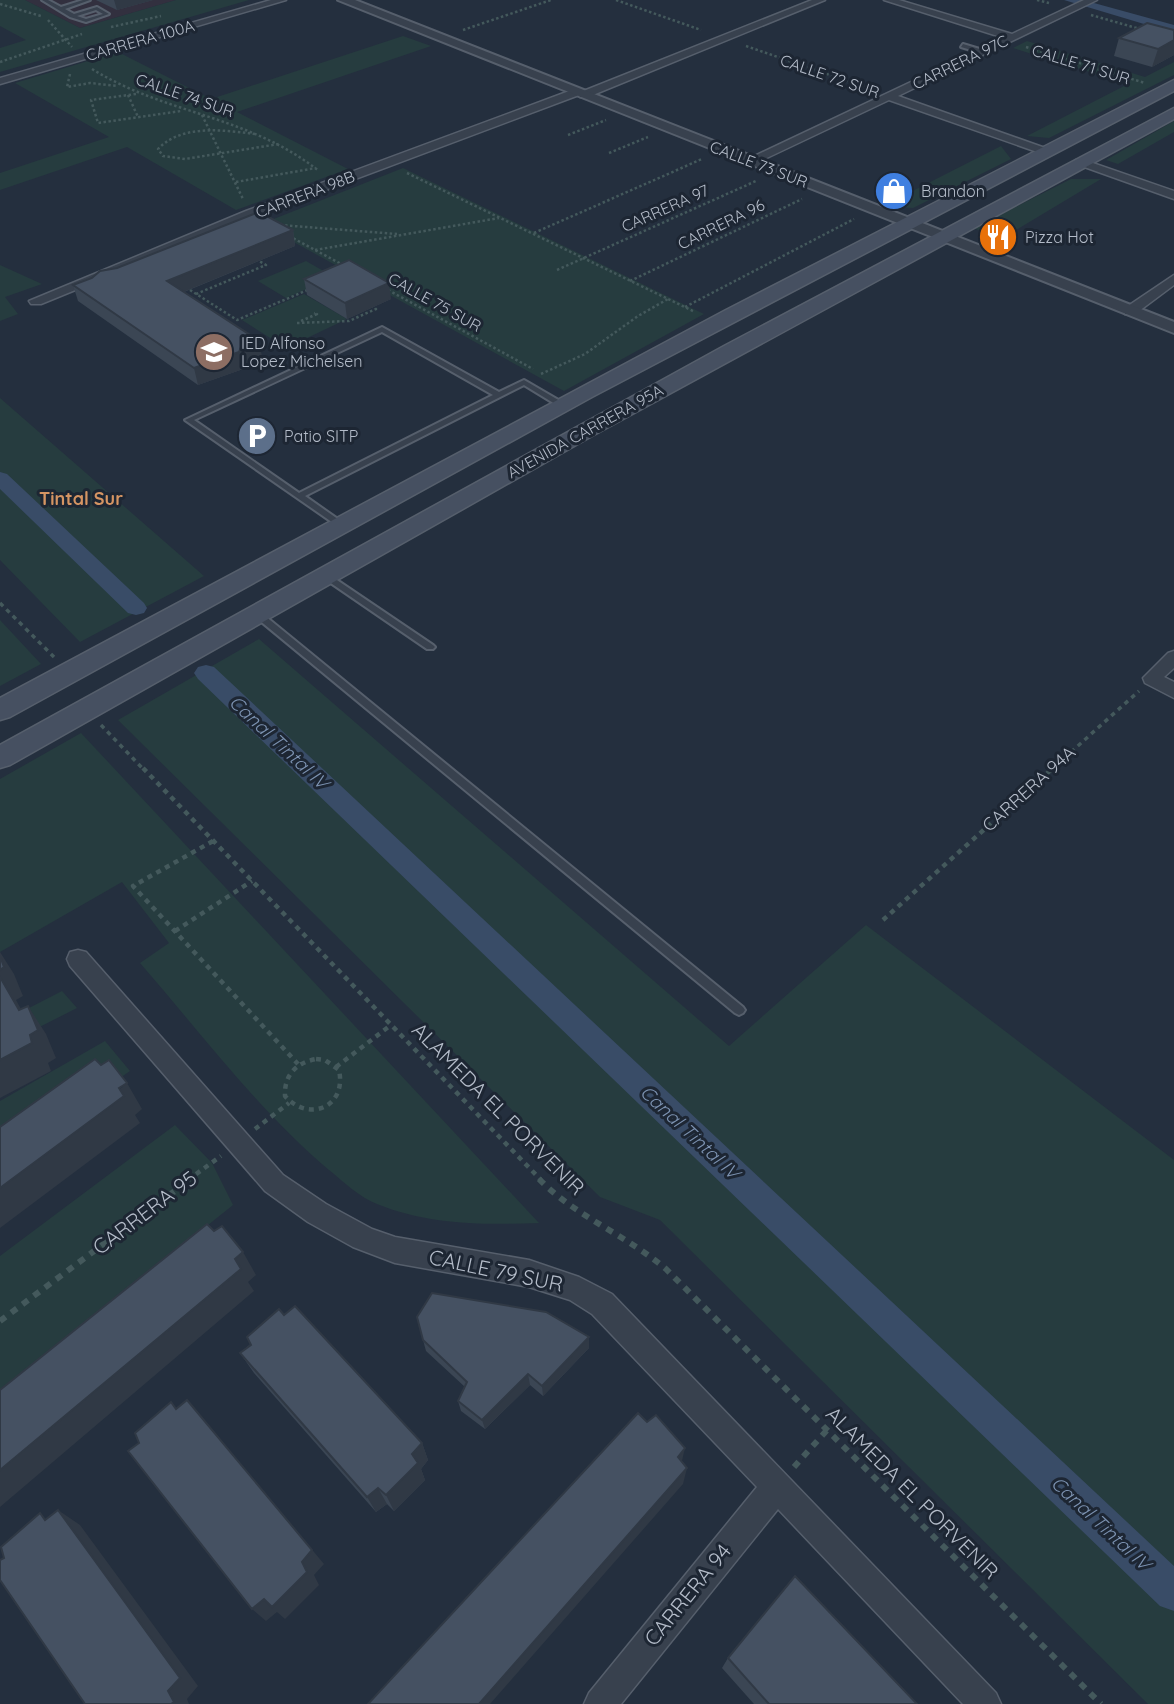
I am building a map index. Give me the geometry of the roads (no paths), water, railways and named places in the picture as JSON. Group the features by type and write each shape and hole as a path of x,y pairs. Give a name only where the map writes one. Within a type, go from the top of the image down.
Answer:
{"main road":[{"name":"AVENIDA CARRERA 95A","path":"0,710 316,536 906,222 1174,85"},
{"name":"AVENIDA CARRERA 95A","path":"0,758 352,560 940,236 1174,113"},
{"path":"316,536 318,550 325,556 352,560"},
{"path":"245,575 270,580 278,594 266,608"}],"street":[{"name":"CARRERA 100A","path":"0,81 281,0"},
{"name":"CALLE 73 SUR","path":"344,0 1174,328"},
{"name":"CARRERA 98B","path":"36,301 250,214 580,94 820,0"},
{"name":"CALLE 71 SUR","path":"888,0 1008,39"},
{"name":"CARRERA 97C","path":"751,161 1091,1"},
{"name":"CALLE 72 SUR","path":"888,96 1044,151"},
{"path":"1080,162 1174,195"},
{"path":"1130,311 1174,279"},
{"path":"1174,657 1152,678 1174,691"},
{"name":"CALLE 79 SUR","path":"78,959 274,1183 298,1201 360,1238 407,1252 489,1267 580,1289 601,1304 985,1704"},
{"name":"CARRERA 94","path":"600,1704 777,1486"}],"lane":[{"path":"44,0 78,20 86,21 104,16 107,12 97,8 72,15"},
{"path":"61,9 88,0"},
{"path":"963,46 981,51"},
{"path":"339,524 189,420 382,329 499,395"},
{"path":"299,496 524,382 563,405"},
{"path":"325,575 430,647"},
{"path":"266,608 739,1010"}],"waterway":[{"path":"1070,0 1174,29"},
{"name":"Canal Tintal IV","path":"0,478 136,608"},
{"name":"Canal Tintal IV","path":"206,673 1174,1592"}],"place":[{"name":"Brandon","path":"894,191"},
{"name":"Pizza Hot","path":"998,237"},
{"name":"IED Alfonso Lopez Michelsen","path":"214,352"},
{"name":"Patio SITP","path":"257,436"}],"district":[{"name":"Tintal Sur","path":"81,499"}]}
